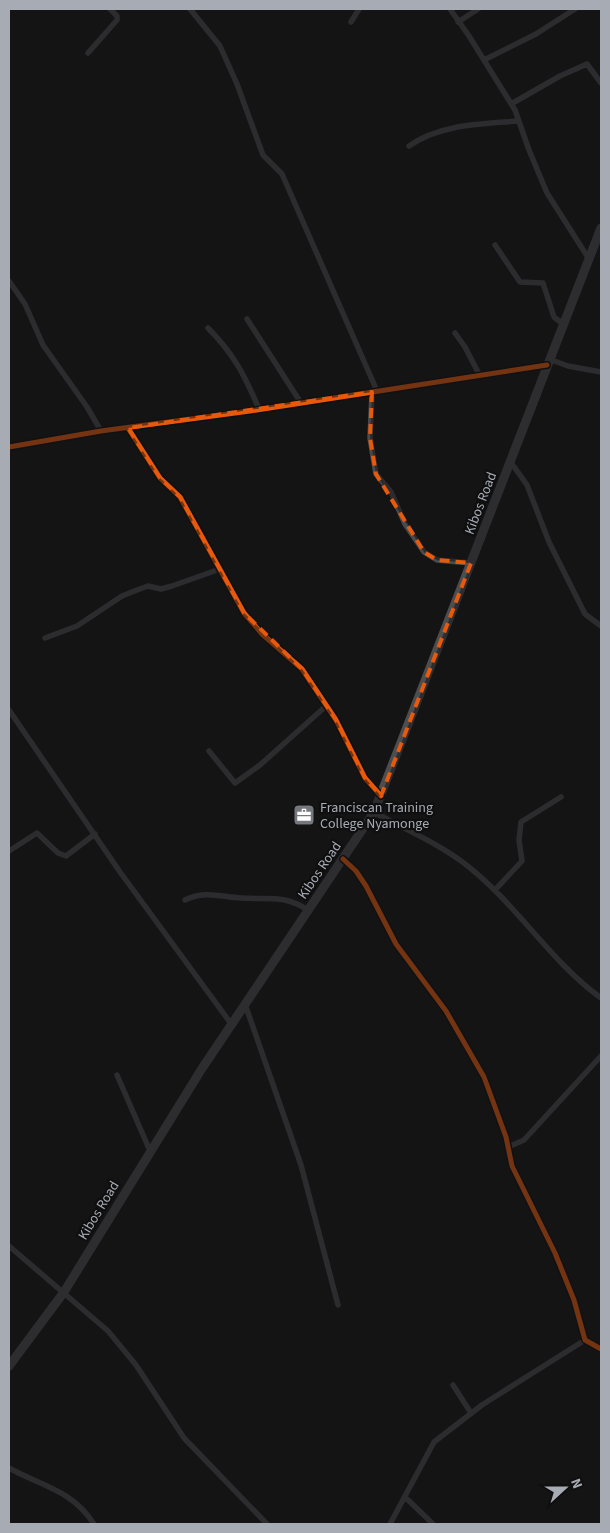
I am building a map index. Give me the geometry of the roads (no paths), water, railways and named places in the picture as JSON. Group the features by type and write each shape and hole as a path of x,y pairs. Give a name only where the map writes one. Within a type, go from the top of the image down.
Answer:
{"main road":[{"name":"Kibos Road","path":"9,1366 64,1292 150,1150 374,812 601,228"}],"street":[{"path":"88,53 117,20 117,16 110,9"},
{"path":"190,9 220,46 238,84 263,155 282,174 374,392 370,438 376,474 390,492 405,524 424,552 437,560 471,563"},
{"path":"352,22 359,9"},
{"path":"450,9 511,104 519,121 528,150 548,193 590,258"},
{"path":"458,22 478,9"},
{"path":"484,60 536,34 575,9"},
{"path":"511,104 560,76 587,64 601,83"},
{"path":"408,146 437,132 468,125 519,121"},
{"path":"495,244 520,282 543,283 554,317 563,324"},
{"path":"9,281 25,304 43,345 87,407 101,431"},
{"path":"247,319 301,403"},
{"path":"208,328 227,347 243,371 259,409"},
{"path":"455,333 465,347 479,374"},
{"path":"9,447 101,431 374,392 548,362 601,372"},
{"path":"128,428 160,478 180,497 189,517 237,601 253,625 302,669 336,720 365,778 381,796"},
{"path":"510,461 527,485 549,542 585,614 601,626"},
{"path":"45,638 77,626 122,596 137,590 148,586 161,589 220,569"},
{"path":"208,751 236,783 260,765 326,706"},
{"path":"9,710 232,1025"},
{"path":"494,890 522,861 519,840 521,822 561,797"},
{"path":"374,812 455,857 494,890 577,979 601,998"},
{"path":"9,851 36,833 58,853 66,856 95,834"},
{"path":"343,860 356,871 366,886 396,944 446,1010 484,1077 508,1147 512,1166 546,1232 574,1300 585,1340 601,1349"},
{"path":"185,900 202,894 238,898 272,897 296,903 308,910"},
{"path":"245,1004 301,1165 338,1305"},
{"path":"508,1147 524,1140 601,1056"},
{"path":"117,1075 150,1150"},
{"path":"9,1246 108,1331 123,1348 184,1438 267,1524"},
{"path":"390,1524 430,1447 471,1413 520,1379 585,1340"},
{"path":"452,1385 471,1413"},
{"path":"9,1468 56,1488 83,1511 94,1524"},
{"path":"405,1497 433,1524"}],"place":[{"name":"Franciscan Training College Nyamonge","path":"304,815"}]}
